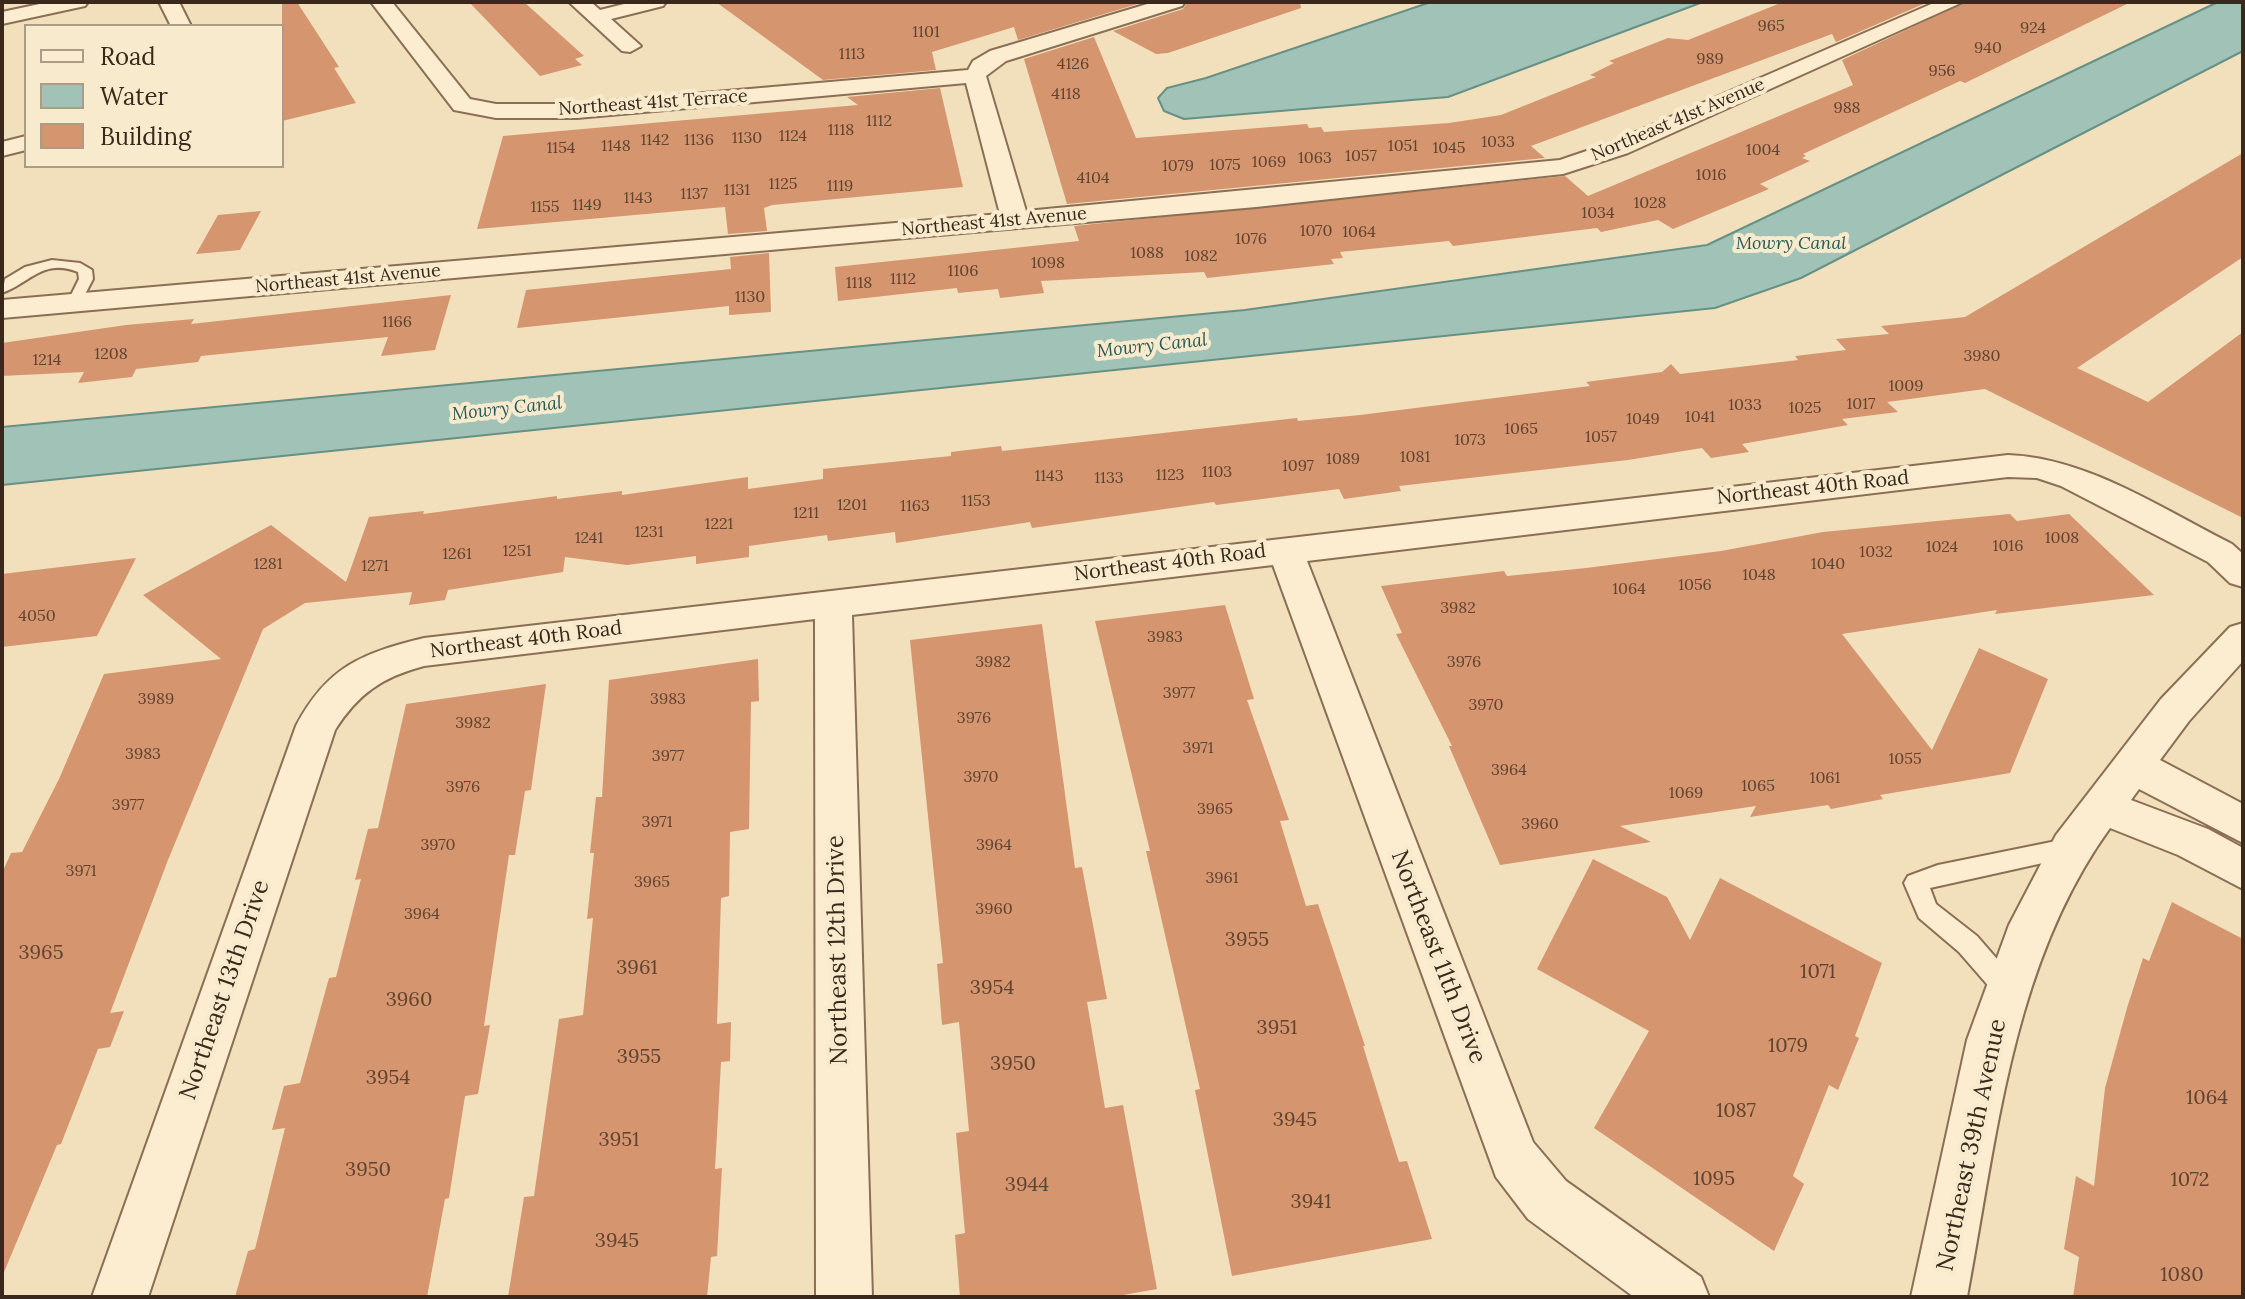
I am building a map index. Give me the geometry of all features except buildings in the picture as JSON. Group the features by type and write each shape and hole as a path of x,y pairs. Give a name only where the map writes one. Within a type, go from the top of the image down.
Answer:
{"street":[{"path":"2,18 78,2"},
{"path":"169,2 180,24"},
{"name":"Northeast 41st Terrace","path":"381,2 462,105 496,111 577,111 975,76"},
{"path":"579,2 630,46"},
{"path":"596,17 656,2"},
{"path":"1015,220 975,76 981,66 998,56 1175,2"},
{"name":"Northeast 41st Avenue","path":"2,309 1015,220 1563,167 1619,148 1953,2"},
{"path":"2,149 24,144"},
{"name":"Northeast 40th Road","path":"340,688 379,663 424,652 2008,466 2040,467 2073,478 2220,553 2243,574"},
{"name":"Northeast 11th Drive","path":"1285,550 1514,1159 1547,1200 1681,1297"},
{"name":"Northeast 12th Drive","path":"833,603 844,1297"},
{"name":"Northeast 39th Avenue","path":"1939,1297 1991,1040 2025,940 2071,848 2175,710 2243,637"},
{"name":"Northeast 13th Drive","path":"120,1297 316,726 340,688"},
{"path":"2134,766 2243,825"},
{"path":"2103,807 2193,842 2243,870"}],"lane":[{"path":"2,289 27,271 75,264 85,270 86,279 74,303"},
{"path":"2008,990 1968,944 1927,911 1916,883 1938,875 2071,848"}],"water":[{"path":"1431,2 1703,2 1448,97 1184,119 1164,111 1158,98 1167,88 1206,78"},
{"name":"Mowry Canal","path":"2218,2 2243,2 2243,51 1801,278 1715,308 2,485 2,427 1245,310 1707,245"}]}
